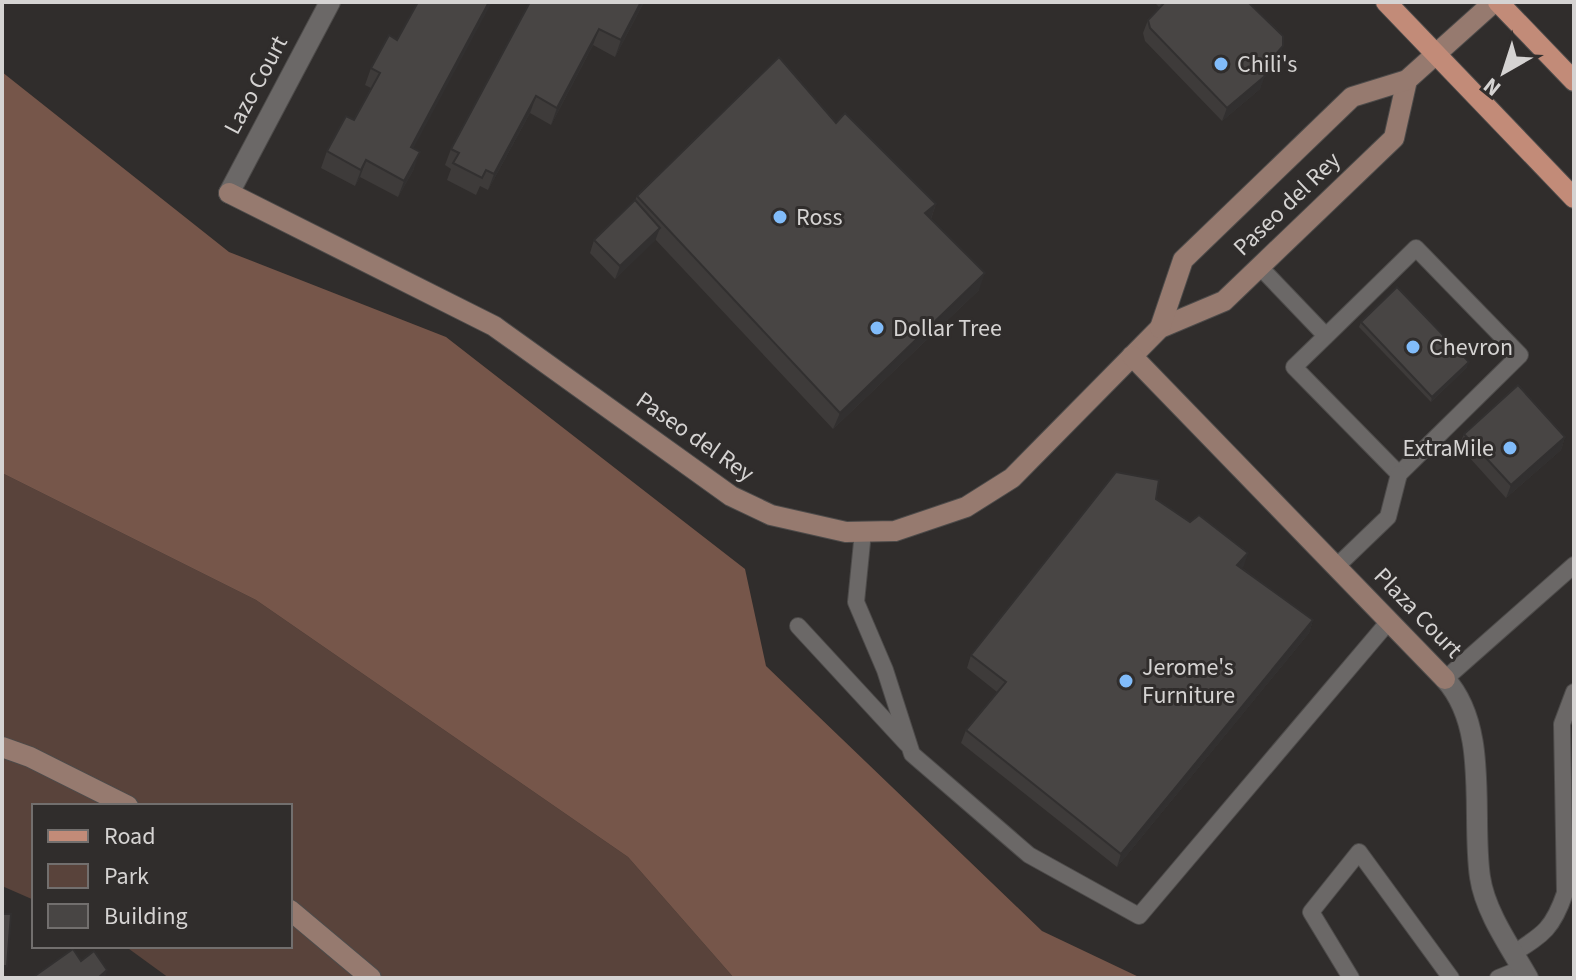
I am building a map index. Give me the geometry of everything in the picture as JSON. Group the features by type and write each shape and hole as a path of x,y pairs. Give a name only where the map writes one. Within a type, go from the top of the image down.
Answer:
{"main road":[{"path":"1386,2 1574,198"},
{"path":"1496,2 1574,81"}],"street":[{"name":"Lazo Court","path":"229,193 330,2"},
{"name":"Paseo del Rey","path":"1160,328 1183,260 1352,97 1407,80 1496,2"},
{"name":"Paseo del Rey","path":"229,193 494,326 731,496 771,515 846,532 895,531 966,507 1012,478 1160,328 1224,301 1394,138 1407,80"},
{"name":"Plaza Court","path":"1132,356 1455,690 1471,737 1480,880 1522,966"},
{"path":"2,747 30,757 124,804"},
{"path":"292,912 371,978"}],"lane":[{"path":"1337,566 1388,517 1399,474 1520,355 1416,248 1294,367 1399,474"},
{"path":"1260,267 1326,336"},
{"path":"863,532 856,602 885,670 912,754 1029,855 1139,916 1390,620"},
{"path":"1445,679 1574,565"},
{"path":"798,626 911,748"},
{"path":"1498,978 1522,966 1556,919 1565,893 1562,724 1574,692"},
{"path":"1351,978 1311,912 1359,852 1451,978"}],"green space":[{"path":"2,473 256,600 628,857 734,978 169,978 128,948 292,948 292,804 32,804 32,899 2,886"}],"shaded area":[{"path":"2,72 229,252 446,337 745,569 766,666 1042,931 1141,978 734,978 628,857 256,600 2,473"}],"building":[{"path":"418,2 489,2 411,147 420,152 404,181 366,160 361,170 327,151 346,116 354,120 380,73 371,68 389,35 397,40"},
{"path":"530,2 641,2 621,40 599,29 557,108 536,96 494,174 486,170 482,178 453,163 459,153 451,149"},
{"name":"Chili's","path":"1165,2 1248,2 1283,36 1283,46 1261,71 1265,76 1227,108 1150,28 1148,20"},
{"name":"Ross","path":"779,57 836,123 845,113 936,204 925,213 985,273 840,413 637,196"},
{"path":"635,200 660,228 620,266 594,240"},
{"name":"Chevron","path":"1397,287 1469,362 1432,397 1361,322"},
{"name":"ExtraMile","path":"1518,385 1565,437 1511,485 1464,434"},
{"name":"Jerome's Furniture","path":"1116,472 1159,480 1156,499 1190,522 1199,515 1248,553 1237,565 1313,620 1121,854 966,730 1006,682 971,655"},
{"path":"2,914 11,914 7,966 2,966"},
{"path":"73,949 81,961 94,951 107,970 98,978 32,978"}],"place":[{"name":"Chili's","path":"1221,64"},
{"name":"Ross","path":"780,217"},
{"name":"Dollar Tree","path":"877,328"},
{"name":"Chevron","path":"1413,347"},
{"name":"ExtraMile","path":"1510,448"},
{"name":"Jerome's Furniture","path":"1126,681"}]}
